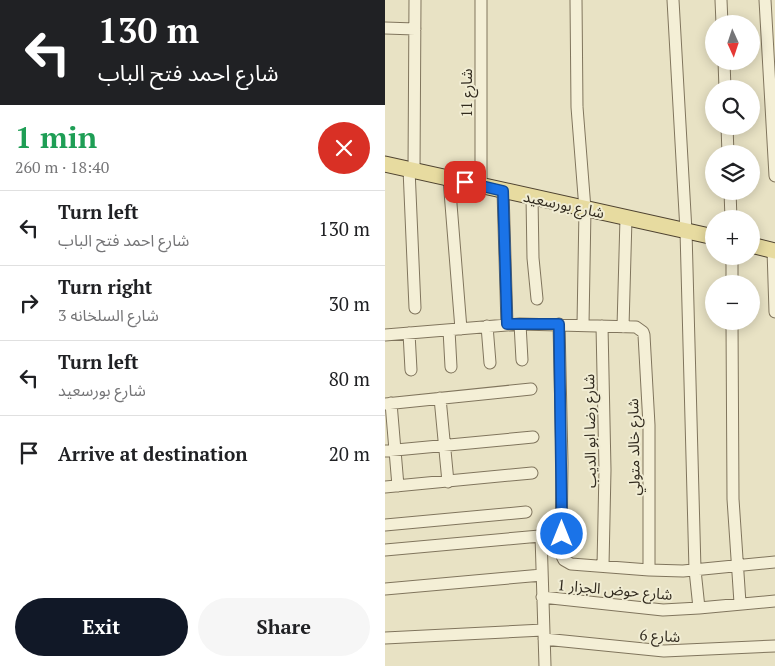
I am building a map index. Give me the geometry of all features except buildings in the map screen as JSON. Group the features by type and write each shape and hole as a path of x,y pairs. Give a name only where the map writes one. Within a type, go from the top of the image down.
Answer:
{"main road":[{"name":"شارع بورسعيد","path":"385,164 705,235"},
{"path":"760,247 774,251"}],"street":[{"path":"415,0 411,170 415,308"},
{"name":"شارع 11","path":"481,0 481,186"},
{"path":"576,0 577,107 585,209 583,325"},
{"path":"673,0 686,231 695,570 699,608"},
{"path":"721,0 722,15"},
{"path":"765,0 775,176"},
{"path":"385,28 415,29"},
{"path":"449,179 461,329"},
{"path":"503,191 507,324"},
{"path":"532,198 533,258 537,299"},
{"path":"385,335 507,324 623,327 627,218"},
{"path":"774,251 775,312"},
{"path":"520,324 522,360"},
{"path":"559,324 561,554 564,560 571,564 649,570 695,570 775,562"},
{"path":"487,326 490,363"},
{"name":"شارع رضا ابو الديب","path":"602,326 605,486 603,566"},
{"name":"شارع خالد متولي","path":"623,327 636,327 643,332 644,336 649,425 649,570"},
{"path":"449,330 451,367"},
{"path":"732,330 733,499 739,603"},
{"path":"409,333 411,370"},
{"path":"399,486 390,451 388,404 531,389"},
{"path":"440,398 448,482"},
{"path":"390,451 533,436"},
{"path":"385,487 532,473"},
{"path":"385,525 526,512"},
{"path":"385,550 562,534"},
{"path":"541,535 545,666"},
{"path":"385,589 542,575"},
{"name":"شارع حوض الجزار 1","path":"542,597 663,610 775,601"},
{"name":"شارع 6","path":"385,638 544,635 664,651 775,646"}],"route":[{"path":"465,182 503,191 507,324 559,324 562,534"}]}
